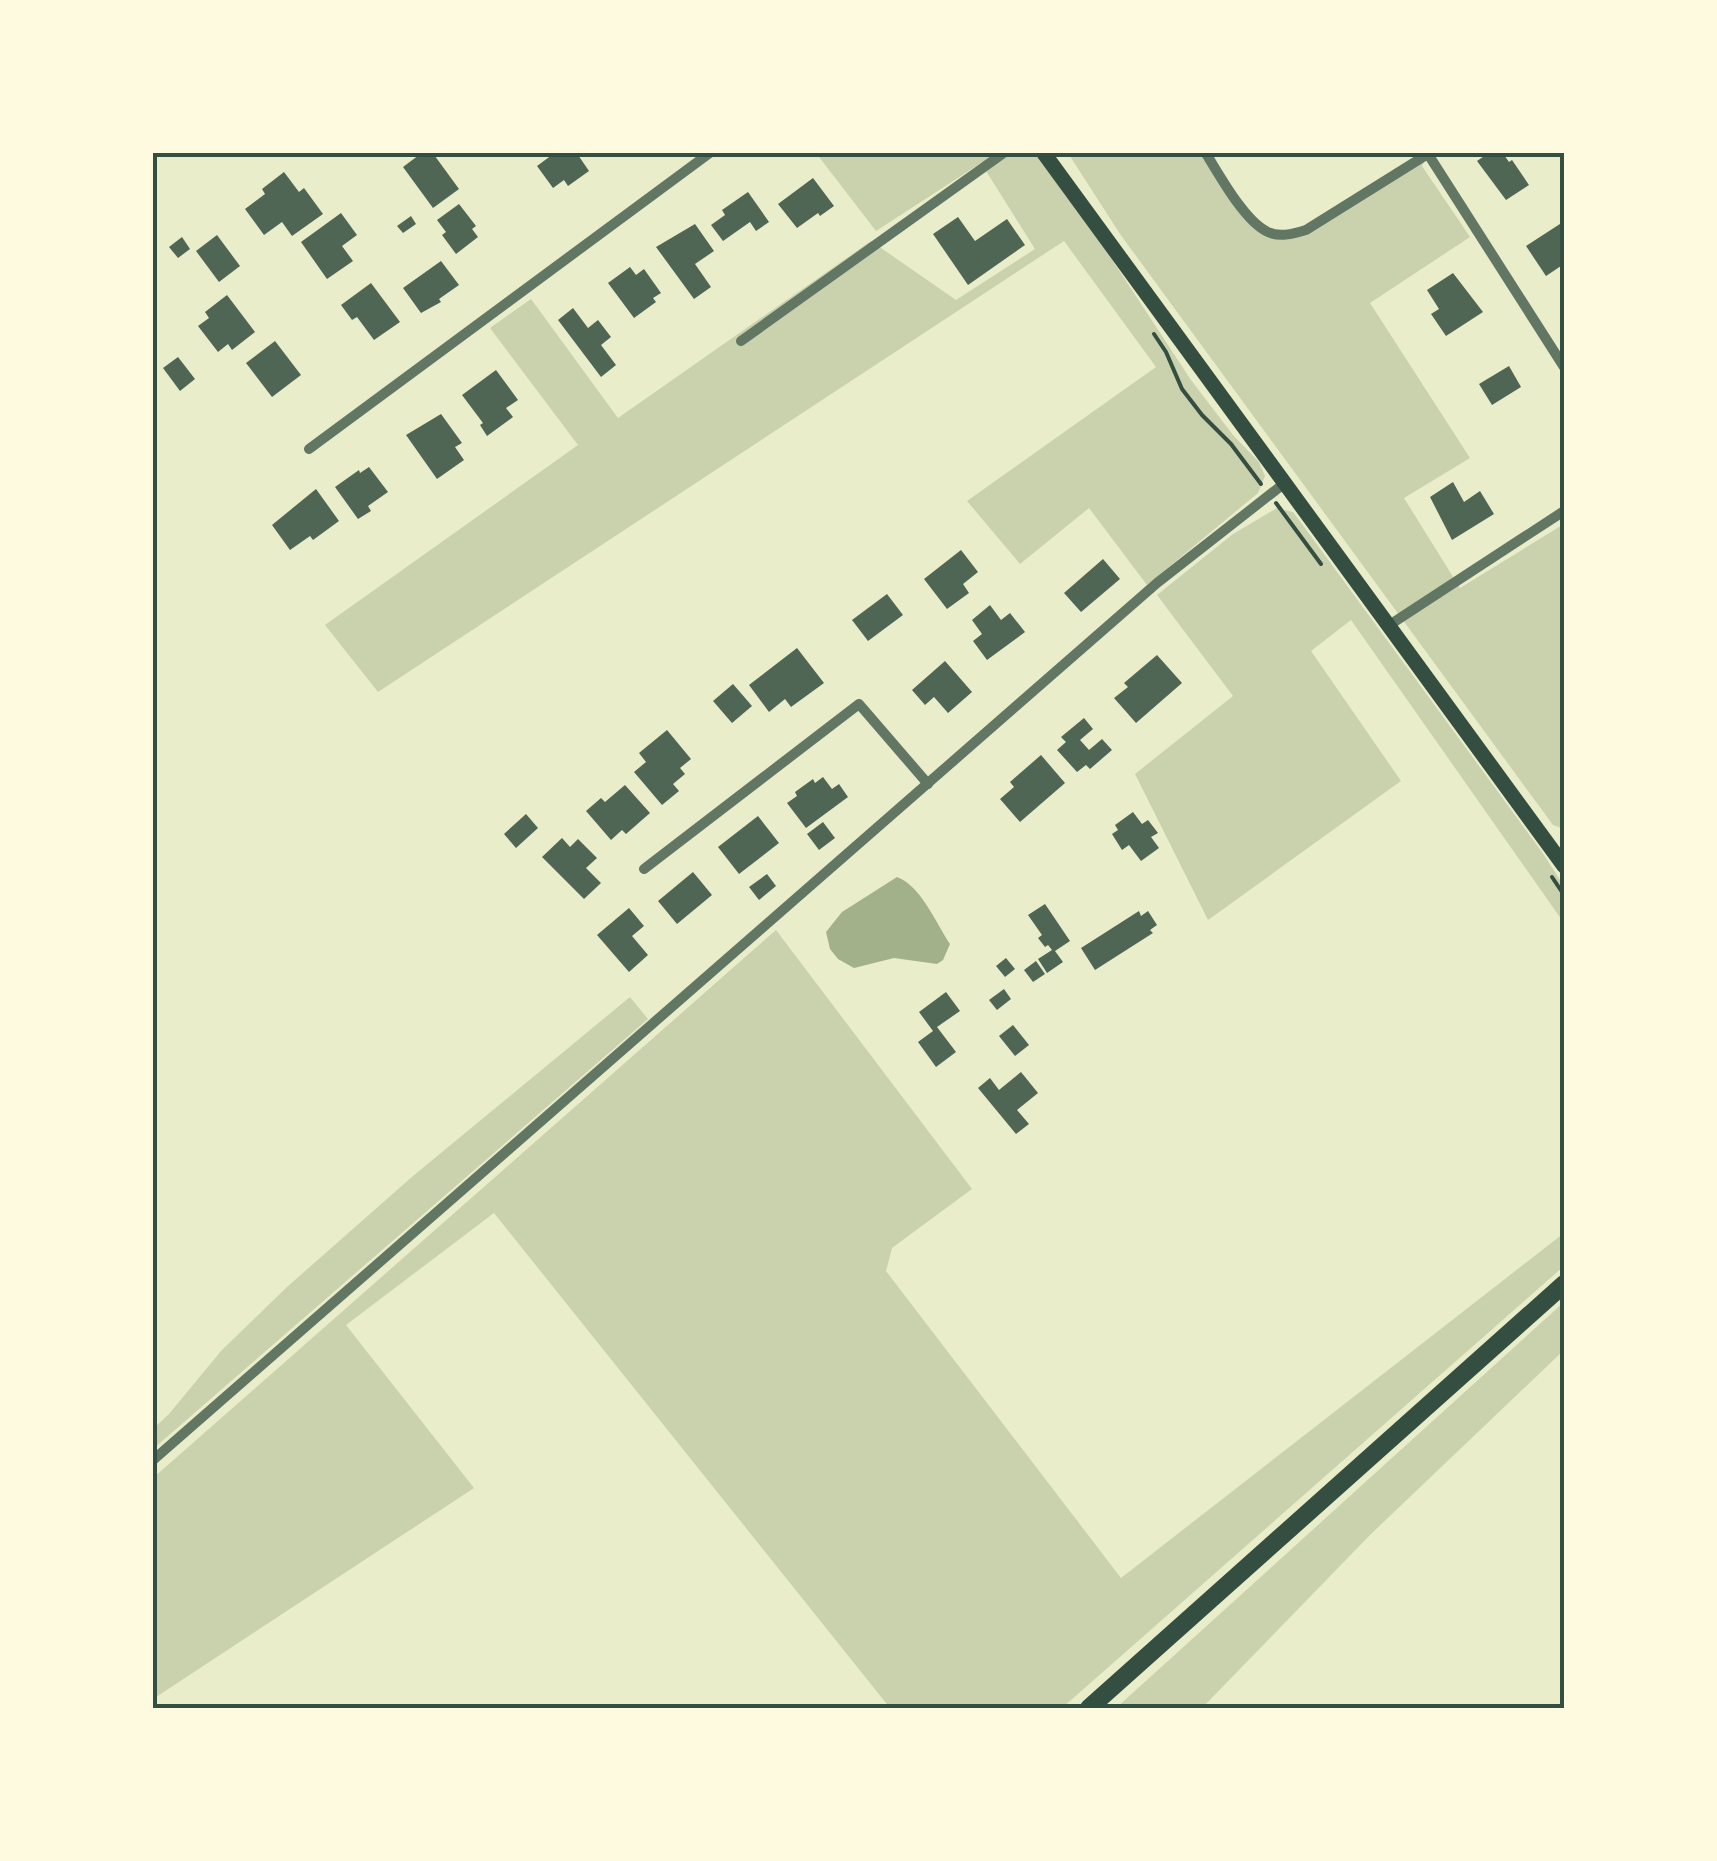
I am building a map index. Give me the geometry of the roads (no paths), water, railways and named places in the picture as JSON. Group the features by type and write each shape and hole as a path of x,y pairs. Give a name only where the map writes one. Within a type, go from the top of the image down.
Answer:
{"main road":[{"path":"1044,152 1564,866"},
{"path":"1088,1708 1564,1284"}],"street":[{"path":"309,449 710,152"},
{"path":"741,341 1005,152"},
{"path":"1204,152 1245,211 1266,231 1286,236 1306,230 1429,153 1564,367"},
{"path":"152,1461 1158,584 1286,482"},
{"path":"1391,624 1564,510"},
{"path":"644,869 858,704 928,784"}]}
